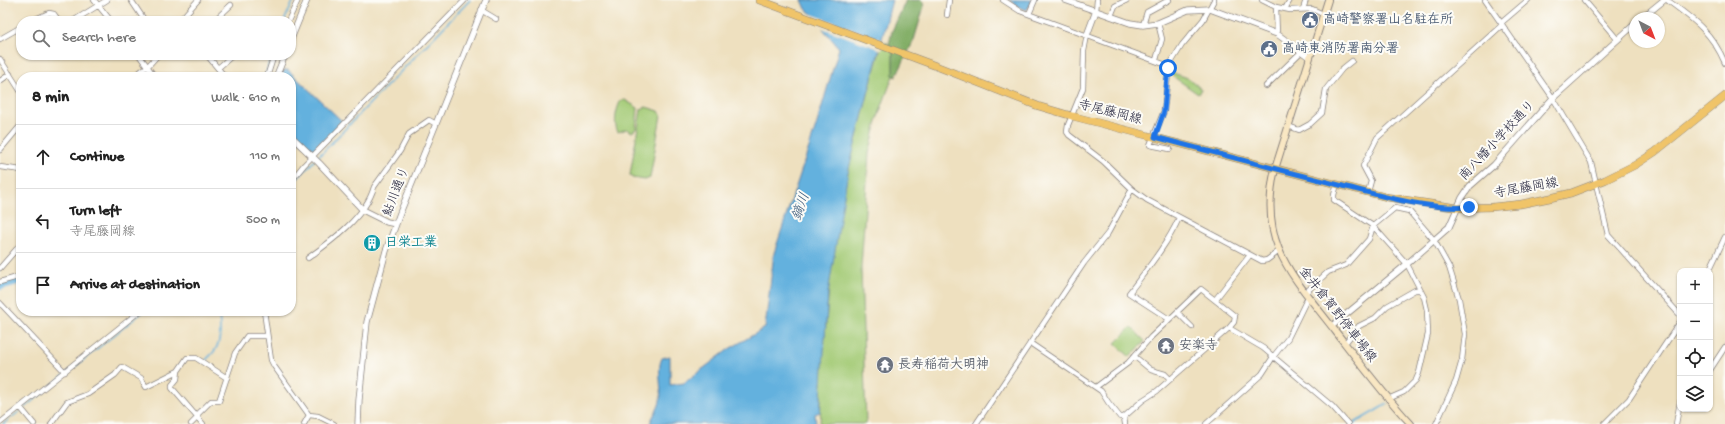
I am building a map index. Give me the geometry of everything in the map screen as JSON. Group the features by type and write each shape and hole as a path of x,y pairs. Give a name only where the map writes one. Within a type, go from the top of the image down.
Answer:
{"main road":[{"name":"寺尾藤岡線","path":"759,0 925,61 1038,106 1368,192 1458,208 1521,204 1563,195 1596,183 1635,165 1655,152 1725,96"},
{"name":"金井倉賀野停車場線","path":"1328,0 1275,169 1270,203 1272,224 1279,251 1286,266 1306,295 1332,326 1388,399 1411,424"}],"street":[{"path":"94,0 107,16"},
{"path":"81,16 107,0"},
{"path":"131,0 142,16"},
{"path":"186,16 198,0"},
{"path":"290,16 298,0"},
{"path":"296,28 308,0"},
{"path":"296,176 465,0"},
{"name":"鮎川通り","path":"358,424 358,400 367,322 374,291 396,224 486,0"},
{"path":"947,15 949,0"},
{"path":"1003,0 1016,9 1169,66"},
{"path":"1030,14 1035,0"},
{"path":"1066,0 1130,23 1143,25 1158,23 1188,10 1210,9 1277,34 1310,57"},
{"path":"1097,0 1096,11 1087,35 1084,51 1083,88 1067,132 1069,135 1104,161 1132,189 1151,203 1264,261 1279,251"},
{"path":"1111,16 1115,6 1127,0"},
{"path":"1143,25 1147,12 1168,0"},
{"path":"1170,149 1150,144 1155,137 1164,111 1169,66 1182,45 1198,28 1214,0"},
{"path":"1262,0 1276,7 1286,9 1312,9 1324,14"},
{"path":"1286,9 1290,0"},
{"path":"1303,9 1306,0"},
{"path":"1485,0 1553,98 1590,162 1608,235 1677,312"},
{"path":"1368,192 1371,181 1363,166 1377,138 1528,0"},
{"path":"1584,0 1617,39"},
{"path":"1650,12 1665,0 1700,25 1723,54 1725,63"},
{"path":"219,16 231,5"},
{"path":"1276,7 1277,34"},
{"path":"481,10 496,20"},
{"path":"42,16 49,13 54,14 55,16"},
{"path":"1156,60 1162,39 1158,23"},
{"name":"南八幡小学校通り","path":"1332,326 1449,227 1465,192 1470,186 1494,165 1553,98 1629,29"},
{"path":"0,39 16,30"},
{"path":"1266,86 1301,52"},
{"path":"0,59 16,84"},
{"path":"143,60 152,72"},
{"path":"141,72 153,60"},
{"path":"211,60 220,72"},
{"path":"218,68 227,60"},
{"path":"269,72 272,60"},
{"path":"278,72 283,60"},
{"path":"1288,126 1300,130 1318,118 1322,113 1326,89 1342,69 1352,62"},
{"path":"0,81 10,74"},
{"path":"308,258 342,232 357,218 374,187 396,157 409,134 429,120 436,124"},
{"path":"0,150 16,131"},
{"path":"296,141 319,163 362,210 387,222 396,224"},
{"path":"0,167 16,169"},
{"path":"1336,184 1334,200 1373,226 1407,264 1425,304 1428,334 1419,373 1416,380 1404,392 1388,399"},
{"path":"976,424 1084,263 1108,233 1132,189"},
{"path":"1206,424 1256,381 1273,356 1288,338 1306,295 1328,272 1346,265 1369,239 1373,226 1395,208 1409,211 1434,240 1453,276 1457,288 1465,334 1460,369 1436,424"},
{"path":"1169,319 1129,293 1153,261 1174,229 1179,218"},
{"path":"1710,268 1725,237"},
{"path":"0,268 16,249"},
{"path":"1216,300 1250,254"},
{"path":"0,282 16,277"},
{"path":"1096,387 1118,371 1201,289 1235,316 1234,322 1230,328 1124,417"},
{"path":"1345,343 1359,326 1374,318 1387,306 1415,290 1420,290"},
{"path":"0,302 65,372"},
{"path":"1177,312 1192,327"},
{"path":"0,423 134,316"},
{"path":"265,316 268,349 274,366 308,415 318,416 334,424"},
{"path":"1604,424 1629,399 1677,327"},
{"path":"1230,328 1263,348 1273,356 1332,406 1348,424"},
{"path":"191,424 211,401 219,401 235,353 247,336 267,336"},
{"path":"1030,343 1096,387 1101,391 1120,416 1124,417"},
{"path":"1713,365 1725,347"},
{"path":"1134,356 1151,370 1165,374 1170,379"},
{"path":"203,424 172,388 172,385 178,375 178,371 187,358 196,358 226,378"},
{"path":"51,424 67,402 88,394 114,375 122,367 141,378 146,387 178,371"},
{"path":"20,407 34,424"},
{"path":"1676,424 1678,412"},
{"path":"304,424 308,415"},
{"path":"1124,417 1125,424"}],"green space":[{"path":"906,0 921,0 925,3 914,40 896,77 893,76 893,52 889,44 892,31"},
{"path":"883,41 889,44 893,52 893,76 879,114 869,153 861,267 866,424 820,424 823,357 831,265 848,172"},
{"path":"1171,71 1193,82 1201,89 1198,94 1171,75"},
{"path":"621,100 625,100 638,108 636,129 632,132 627,129 618,132 616,129 616,116"},
{"path":"646,107 659,111 661,115 650,178 645,180 632,178 630,175 641,109"},
{"path":"1131,327 1145,341 1130,357 1115,343"}],"water":[{"name":"鏑川","path":"802,0 892,0 848,172 828,293 820,412 815,414 816,424 650,424 658,407 661,396 660,363 662,358 670,356 670,385 684,383 729,349 765,328 774,253 817,123 839,48 815,17 806,9"},
{"path":"1009,0 1032,0 1027,10 1019,7"},
{"path":"284,70 288,70 290,72 283,72"},
{"path":"296,78 343,122 314,149 309,149 296,137"}],"pier":[{"path":"806,12 885,41 882,50 819,27 814,19"}],"waterway":[{"path":"286,16 294,0"},
{"path":"317,158 470,0"},
{"path":"267,72 270,60"},
{"path":"296,180 314,161"},
{"path":"0,286 16,281"},
{"path":"25,407 138,316"},
{"path":"206,360 213,353 219,342 219,316"},
{"path":"1353,424 1387,404"},
{"path":"3,424 20,411"}],"place":[{"name":"高崎警察署山名駐在所","path":"1310,20"},
{"name":"高崎東消防署南分署","path":"1269,49"},
{"name":"日栄工業","path":"372,243"},
{"name":"安楽寺","path":"1166,346"},
{"name":"長寿稲荷大明神","path":"885,365"}],"route":[{"path":"1168,68 1164,111 1155,137 1386,197 1458,208 1469,207"}]}
